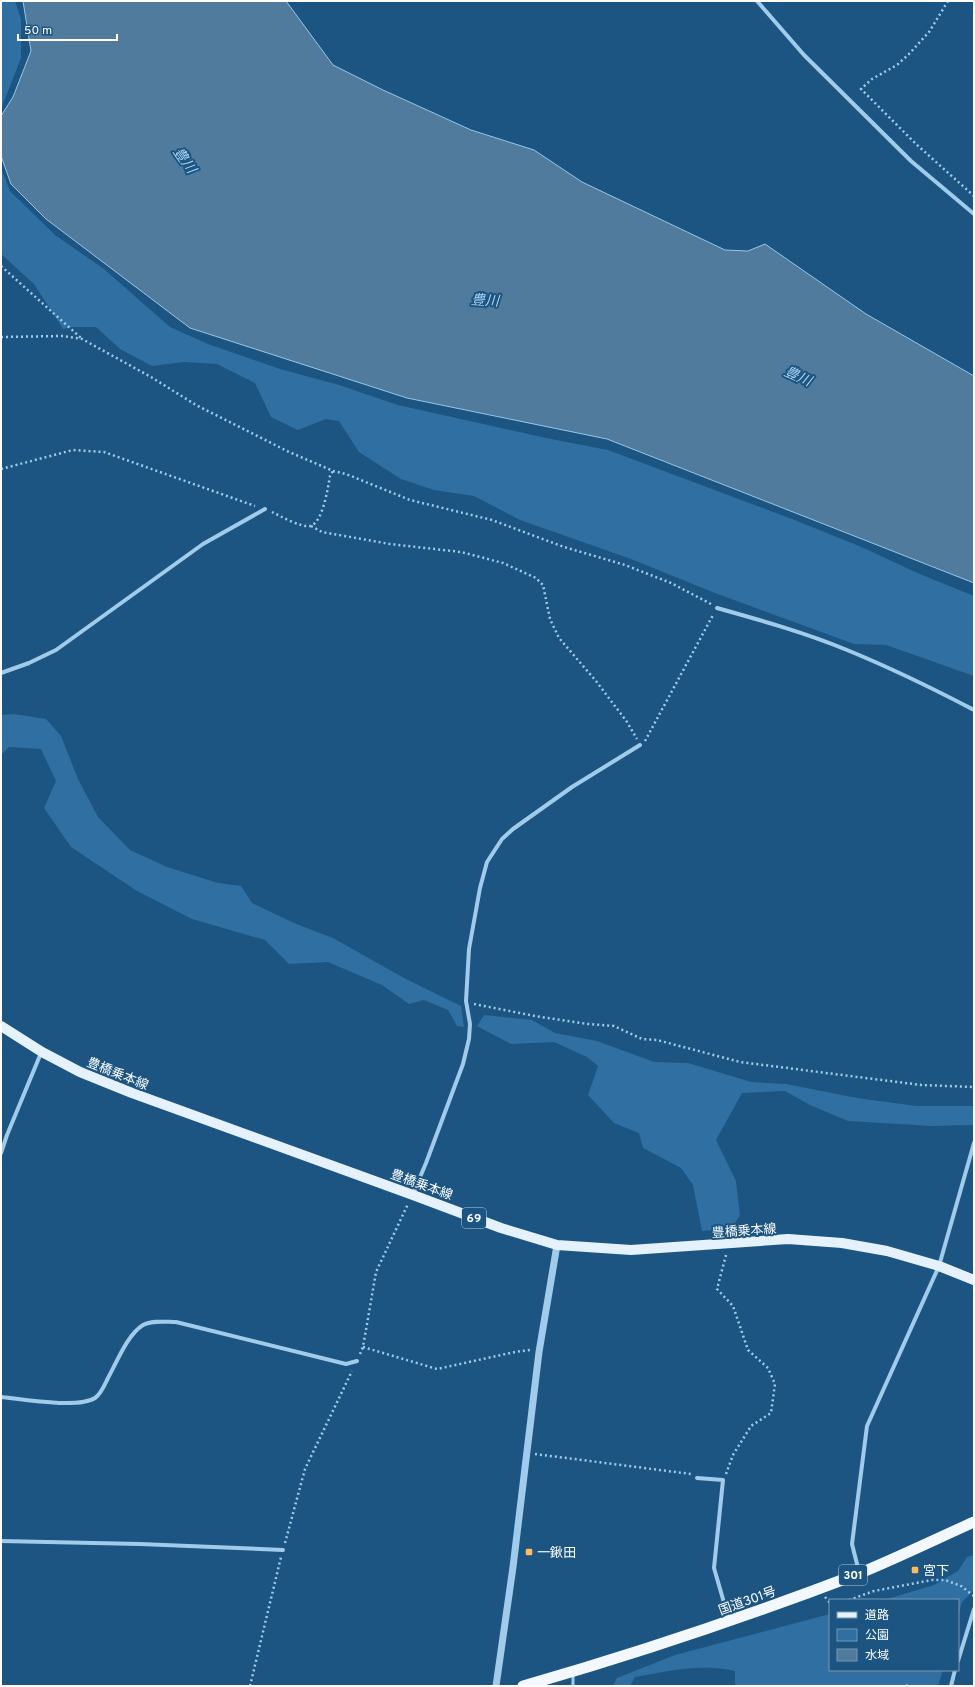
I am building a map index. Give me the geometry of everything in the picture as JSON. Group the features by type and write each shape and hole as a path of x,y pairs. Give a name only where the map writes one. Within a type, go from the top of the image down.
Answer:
{"highway":[{"name":"国道301号","path":"523,1686 572,1673 682,1638 729,1621 859,1573 974,1522"}],"main road":[{"name":"豊橋乗本線","path":"1,1026 42,1052 80,1072 132,1093 413,1194 501,1228 557,1245 631,1250 788,1240 842,1243 887,1251 939,1266 974,1280"}],"street":[{"path":"757,1 804,55 912,161 974,214"},
{"path":"1,672 29,664 56,650 203,544 265,509"},
{"path":"717,608 762,621 846,649 920,682 974,710"},
{"path":"413,1194 463,1064 469,1039 470,1024 466,1001 469,949 480,888 487,862 502,839 513,829 572,787 640,745"},
{"path":"1,1153 7,1135 42,1052"},
{"path":"859,1573 852,1544 867,1426 939,1266 974,1143"},
{"path":"496,1686 513,1567 538,1352 557,1245"},
{"path":"1,1397 63,1403 80,1402 95,1398 103,1388 132,1334 144,1325 159,1322 176,1322 346,1364 357,1361"},
{"path":"697,1478 724,1480 714,1568 729,1621"},
{"path":"1,1541 140,1544 283,1550"},
{"path":"959,1658 974,1609"},
{"path":"951,1686 955,1671"}],"lane":[{"path":"572,1673 573,1686"}],"path":[{"path":"948,1 929,32 908,54 896,65 872,79 861,89 916,144 974,196"},
{"path":"1,266 82,339 151,377 196,405 287,451 333,471 346,474 410,500 492,520 564,547 625,565 671,583 703,599 717,608 646,739 640,745 627,722 596,681 559,638 550,619 543,585 536,578 504,563 461,552 390,544 322,532 311,526 304,526 265,509 104,452 73,450 1,469"},
{"path":"1,337 63,336 82,339"},
{"path":"311,526 317,521 322,512 330,476 333,471"},
{"path":"466,1001 478,1006 535,1016 588,1024 614,1026 642,1039 657,1040 740,1062 921,1085 974,1087"},
{"path":"250,1686 283,1550 306,1469 363,1347 376,1272 413,1194"},
{"path":"724,1480 733,1455 751,1426 771,1413 775,1384 768,1368 748,1350 733,1306 717,1289 728,1244"},
{"path":"363,1347 436,1369 528,1350 538,1352"},
{"path":"527,1453 695,1474 697,1478"},
{"path":"852,1599 874,1591 932,1580 945,1580 961,1586 974,1596"}],"green space":[{"path":"1,1 15,1 21,19 21,58 1,109"},
{"path":"1,168 10,191 55,235 104,269 170,327 208,344 280,369 339,385 398,405 546,438 608,450 792,519 864,548 915,572 974,596 974,676 886,645 854,644 715,593 631,559 520,520 474,496 434,490 401,479 359,452 339,421 326,419 298,430 271,417 255,383 217,364 184,362 152,366 120,349 96,327 73,327 63,329 34,284 1,254"},
{"path":"14,714 46,719 61,736 78,779 98,817 130,850 167,867 218,883 241,886 252,903 294,923 333,938 404,978 461,1006 464,1027 457,1026 448,1010 424,1000 409,1004 382,985 328,962 289,964 265,940 192,919 137,891 71,847 44,808 56,781 41,749 9,747 1,755 1,715"},
{"path":"484,1015 532,1020 555,1033 597,1041 654,1062 688,1063 751,1082 786,1084 857,1098 917,1106 974,1106 974,1125 932,1126 848,1121 810,1105 785,1091 742,1093 716,1140 736,1181 740,1215 732,1228 702,1231 693,1185 681,1168 643,1148 639,1133 614,1123 588,1095 598,1066 587,1057 554,1042 511,1044 477,1026"},
{"path":"974,1555 974,1590 962,1602 959,1612 959,1599 887,1599 934,1585 958,1571 967,1557"},
{"path":"829,1614 829,1671 943,1671 938,1686 735,1686 735,1671 698,1668 660,1672 635,1677 630,1686 613,1686 617,1678 675,1655"}],"water":[{"name":"豊川","path":"23,1 286,1 333,65 383,90 471,130 534,150 582,182 725,250 748,251 765,244 866,314 974,376 974,583 607,439 407,398 190,328 46,219 11,184 1,156 1,116 13,97 31,51"}],"place":[{"name":"一鍬田","path":"529,1552"},
{"name":"宮下","path":"915,1570"}]}
